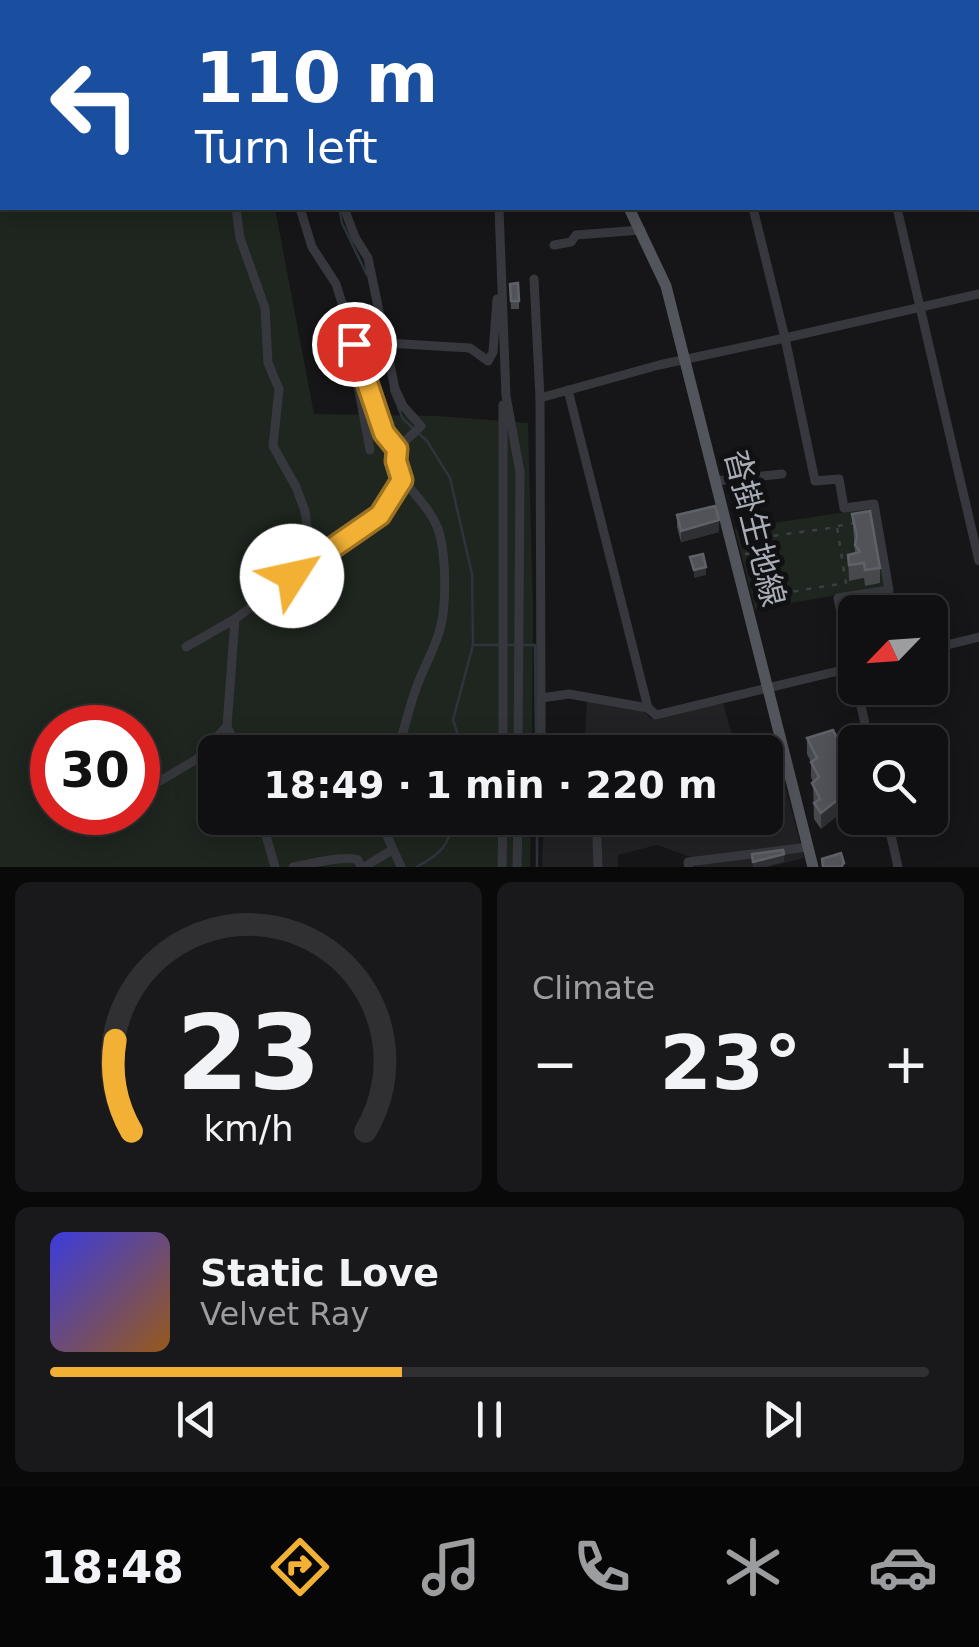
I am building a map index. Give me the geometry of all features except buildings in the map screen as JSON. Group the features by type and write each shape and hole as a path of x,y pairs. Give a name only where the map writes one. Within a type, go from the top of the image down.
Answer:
{"main road":[{"name":"沓掛生地線","path":"630,210 666,286 813,867"}],"street":[{"path":"236,210 240,238 265,308 268,364 279,389 273,446 304,510 312,562"},
{"path":"301,210 312,247 336,284 384,433 397,449"},
{"path":"345,210 368,258 395,388 403,406 421,426 397,449 396,461 402,480 433,517 440,532 444,599 441,626 415,689 402,735"},
{"path":"498,210 506,396 503,735"},
{"path":"753,210 815,481 838,479 844,508 874,504 889,590 857,595"},
{"path":"897,210 979,561"},
{"path":"554,246 571,242 576,235 641,230"},
{"path":"534,279 540,398 541,735"},
{"path":"386,343 470,348 488,360 493,352 494,313 500,287"},
{"path":"540,398 684,359 979,294"},
{"path":"348,326 370,450"},
{"path":"568,390 648,708"},
{"path":"506,396 520,472 518,735"},
{"path":"715,482 782,474"},
{"path":"186,647 235,619 380,515 402,480"},
{"path":"231,735 227,726 235,619"},
{"path":"948,645 979,637"},
{"path":"541,698 568,694 648,708 656,715 838,671"},
{"path":"160,781 197,759 227,726"},
{"path":"266,835 276,867"},
{"path":"293,867 345,857 358,860 362,867 397,859 386,835"},
{"path":"502,867 503,835"},
{"path":"517,867 518,835"},
{"path":"890,835 898,867"},
{"path":"598,839 598,867"},
{"path":"689,867 688,862 808,847"}],"path":[{"path":"733,556 751,552 765,538 870,520"},
{"path":"751,552 756,578 765,593 783,594 846,583 837,527"}],"shaded area":[{"path":"0,210 275,210 314,414 437,416 528,423 532,735 198,735 198,835 531,835 530,867 0,867"},
{"path":"872,508 886,587 755,609 735,529"},
{"path":"587,701 644,711 650,718 658,719 723,703 732,735 585,735"},
{"path":"783,778 804,858 768,867 695,867 691,857 657,845 618,855 618,867 542,867 543,835 783,835"}],"waterway":[{"path":"339,210 367,275"},
{"path":"391,390 403,419 427,441 450,478 472,574 473,645 453,720 458,735"},
{"path":"474,645 516,645"},
{"path":"524,645 535,645 536,735"},
{"path":"416,867 442,848 449,835"},
{"path":"537,835 537,867"}],"route":[{"path":"292,576 380,515 402,480 397,449 384,433 354,344"}]}
